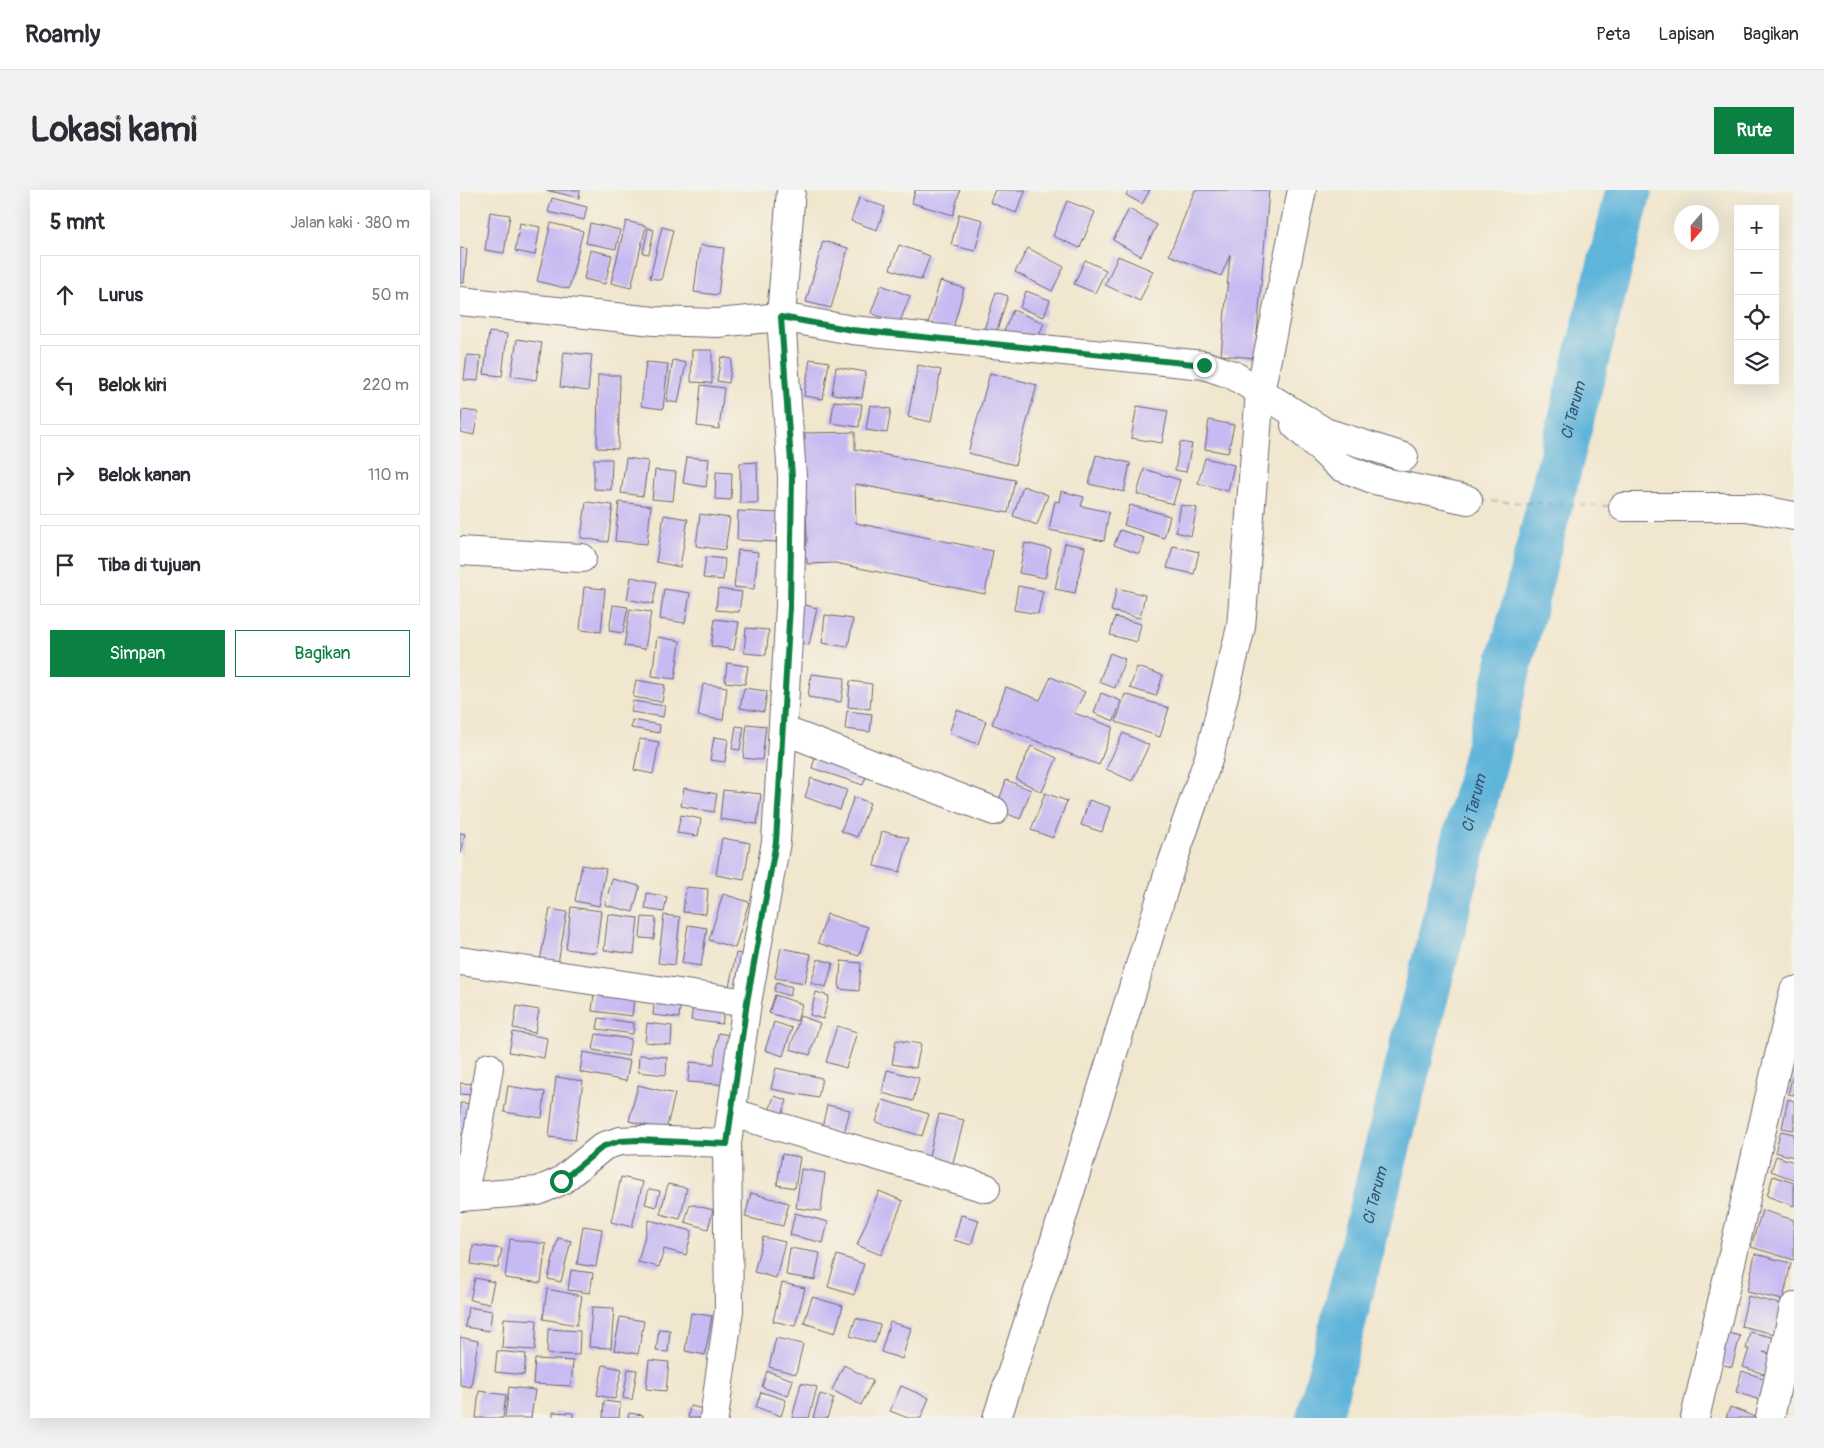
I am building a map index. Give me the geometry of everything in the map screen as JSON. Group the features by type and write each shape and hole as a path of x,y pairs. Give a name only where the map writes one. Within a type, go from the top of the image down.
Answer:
{"street":[{"path":"714,1418 729,1310 727,1144 733,1113 747,1002 776,842 783,730 790,606 792,477 781,317 790,190"},
{"path":"997,1418 1062,1218 1168,875 1209,757 1241,627 1260,392 1302,190"},
{"path":"460,301 654,321 717,323 781,317 852,330 1204,365 1233,375 1325,432 1404,457"},
{"path":"1260,392 1339,466 1375,480 1468,500"},
{"path":"1623,507 1747,507 1794,516"},
{"path":"460,551 582,558"},
{"path":"783,730 994,811"},
{"path":"460,961 747,1002"},
{"path":"1695,1418 1794,991"},
{"path":"488,1067 478,1132 461,1197 538,1191 561,1181 604,1146 620,1141 638,1140 727,1144"},
{"path":"733,1113 986,1188"},
{"path":"1770,1418 1794,1307"}],"building":[{"path":"546,190 580,190 579,198"},
{"path":"915,190 960,190 953,215 912,203"},
{"path":"995,190 1026,190 1016,213 990,202"},
{"path":"1129,190 1150,190 1142,204 1126,195"},
{"path":"1195,190 1269,190 1255,358 1221,355 1230,255 1221,276 1169,255"},
{"path":"552,198 587,207 584,220 548,212"},
{"path":"859,198 885,207 877,230 851,221"},
{"path":"1067,201 1095,212 1080,248 1053,236"},
{"path":"1129,209 1157,225 1141,256 1113,240"},
{"path":"490,212 510,215 504,253 485,250"},
{"path":"959,214 983,220 975,251 951,245"},
{"path":"626,221 646,226 631,288 611,283"},
{"path":"520,223 540,227 535,255 515,251"},
{"path":"551,223 583,231 569,289 537,281"},
{"path":"590,223 620,230 616,249 586,243"},
{"path":"662,227 673,230 661,280 650,278"},
{"path":"648,228 654,230 649,254 643,253"},
{"path":"823,241 848,248 831,308 806,302"},
{"path":"700,245 724,248 718,295 694,292"},
{"path":"899,245 930,256 921,280 890,269"},
{"path":"460,248 467,249 464,283 460,283"},
{"path":"1028,248 1064,267 1052,291 1015,272"},
{"path":"590,250 612,255 605,284 584,279"},
{"path":"1118,256 1153,271 1140,301 1105,285"},
{"path":"1085,260 1106,270 1095,293 1074,284"},
{"path":"940,281 964,288 952,332 928,324"},
{"path":"881,285 910,296 899,324 871,313"},
{"path":"1026,291 1050,300 1044,317 1020,308"},
{"path":"996,292 1008,296 993,343 981,339"},
{"path":"1013,310 1044,323 1036,343 1004,331"},
{"path":"489,332 507,334 502,376 484,374"},
{"path":"517,339 542,343 536,380 511,376"},
{"path":"692,350 712,350 712,383 691,382"},
{"path":"564,352 592,355 588,391 560,387"},
{"path":"467,355 481,356 478,381 464,380"},
{"path":"721,357 732,359 729,383 717,381"},
{"path":"810,359 829,362 823,399 804,396"},
{"path":"673,360 686,363 678,403 666,401"},
{"path":"646,362 668,364 663,409 641,406"},
{"path":"918,365 941,370 931,422 908,417"},
{"path":"836,367 866,372 862,398 832,394"},
{"path":"990,373 1037,385 1015,465 968,453"},
{"path":"598,375 620,375 618,449 597,448"},
{"path":"701,385 724,388 719,429 697,426"},
{"path":"834,401 862,404 859,427 831,423"},
{"path":"870,405 891,409 887,433 866,430"},
{"path":"1137,406 1168,411 1162,443 1131,438"},
{"path":"462,410 478,412 474,435 460,432"},
{"path":"1209,420 1234,425 1228,453 1205,449"},
{"path":"855,432 855,449 1015,480 1008,513 855,484 856,523 993,551 985,594 835,563 807,564 807,558 803,557 807,542 802,439 805,440 805,433"},
{"path":"1180,442 1192,444 1186,472 1175,470"},
{"path":"1096,455 1130,463 1124,492 1089,484"},
{"path":"687,457 709,459 706,487 683,483"},
{"path":"626,458 648,461 643,496 621,493"},
{"path":"1205,458 1234,465 1228,491 1198,483"},
{"path":"594,459 612,459 611,490 594,489"},
{"path":"757,462 758,503 740,503 740,463"},
{"path":"1144,469 1180,480 1173,504 1137,494"},
{"path":"655,470 676,472 673,501 652,499"},
{"path":"716,472 732,473 731,500 715,499"},
{"path":"1023,486 1048,495 1037,525 1013,516"},
{"path":"1061,491 1084,497 1081,506 1109,512 1104,541 1049,530 1055,501 1059,502"},
{"path":"586,502 613,505 608,542 581,538"},
{"path":"619,502 651,506 647,544 615,541"},
{"path":"1130,505 1170,516 1164,538 1124,525"},
{"path":"1181,505 1197,508 1191,536 1176,532"},
{"path":"738,511 778,513 776,542 737,540"},
{"path":"700,514 730,518 725,550 696,546"},
{"path":"664,515 688,519 680,567 656,562"},
{"path":"1120,530 1144,538 1139,554 1114,545"},
{"path":"1025,543 1051,549 1045,578 1019,573"},
{"path":"1065,543 1085,547 1075,593 1055,589"},
{"path":"1173,546 1199,552 1194,574 1167,568"},
{"path":"738,550 758,552 754,589 734,587"},
{"path":"706,557 725,559 723,580 703,578"},
{"path":"631,577 657,582 653,604 627,599"},
{"path":"1018,586 1043,591 1038,614 1014,610"},
{"path":"584,587 605,589 601,632 580,630"},
{"path":"1117,588 1145,595 1140,618 1111,611"},
{"path":"664,589 690,593 685,623 660,619"},
{"path":"718,589 742,592 739,612 716,610"},
{"path":"798,603 817,608 809,645 790,641"},
{"path":"613,605 628,607 623,633 609,631"},
{"path":"630,609 651,612 645,649 624,646"},
{"path":"825,615 853,619 848,647 822,643"},
{"path":"1115,617 1141,624 1137,642 1110,635"},
{"path":"715,619 739,622 734,650 711,646"},
{"path":"746,628 769,630 766,655 744,653"},
{"path":"657,637 680,641 675,679 652,676"},
{"path":"1110,653 1125,659 1115,688 1099,682"},
{"path":"727,663 748,666 745,684 725,682"},
{"path":"1137,667 1163,675 1156,696 1130,688"},
{"path":"811,674 845,678 841,702 808,697"},
{"path":"1051,677 1085,692 1074,713 1113,727 1099,765 992,724 1006,687 1040,700"},
{"path":"636,680 665,685 662,702 633,697"},
{"path":"850,681 872,684 870,709 848,707"},
{"path":"703,684 727,687 723,720 698,716"},
{"path":"744,688 767,691 764,712 740,708"},
{"path":"1101,693 1121,701 1114,721 1094,713"},
{"path":"1125,694 1169,708 1160,737 1116,722"},
{"path":"633,701 665,706 663,717 631,712"},
{"path":"957,710 986,721 978,744 949,733"},
{"path":"847,711 872,714 870,732 845,729"},
{"path":"632,720 660,725 659,733 631,728"},
{"path":"747,724 766,726 762,760 743,758"},
{"path":"736,726 744,727 740,750 732,749"},
{"path":"1123,733 1149,745 1132,781 1106,769"},
{"path":"714,737 728,739 725,762 710,760"},
{"path":"640,739 659,742 653,774 634,770"},
{"path":"1031,746 1057,758 1042,792 1016,779"},
{"path":"816,755 868,771 863,785 812,768"},
{"path":"811,778 847,790 840,810 805,797"},
{"path":"1006,780 1031,790 1020,819 996,809"},
{"path":"684,788 717,794 714,812 681,806"},
{"path":"723,790 761,794 757,824 720,819"},
{"path":"1045,793 1067,801 1053,838 1031,830"},
{"path":"854,797 870,803 857,837 841,831"},
{"path":"1089,800 1110,807 1102,832 1081,825"},
{"path":"681,815 701,819 698,836 677,833"},
{"path":"882,831 909,838 900,872 874,866"},
{"path":"460,833 465,834 461,854 460,854"},
{"path":"722,838 750,843 744,880 716,875"},
{"path":"582,865 606,869 599,906 575,901"},
{"path":"612,879 640,886 633,912 605,905"},
{"path":"686,887 708,889 706,914 683,912"},
{"path":"647,893 667,897 664,912 645,909"},
{"path":"723,894 749,902 735,948 709,940"},
{"path":"571,907 601,911 596,953 566,949"},
{"path":"550,909 567,912 557,969 539,966"},
{"path":"608,914 638,918 634,954 604,950"},
{"path":"827,914 868,927 859,956 818,943"},
{"path":"664,915 680,917 675,965 658,963"},
{"path":"642,917 656,918 654,939 640,938"},
{"path":"688,925 707,928 701,966 682,963"},
{"path":"781,948 811,954 805,983 775,978"},
{"path":"736,953 748,955 740,989 729,987"},
{"path":"818,959 833,963 826,987 811,983"},
{"path":"841,961 861,963 859,991 839,989"},
{"path":"777,982 792,987 790,996 774,991"},
{"path":"595,985 635,990 632,1016 592,1011"},
{"path":"816,992 829,996 823,1019 810,1015"},
{"path":"655,993 681,996 679,1018 653,1015"},
{"path":"775,995 802,1004 797,1021 769,1013"},
{"path":"694,998 725,1003 722,1024 691,1020"},
{"path":"517,1006 539,1010 535,1033 513,1028"},
{"path":"800,1016 820,1023 810,1055 790,1049"},
{"path":"599,1018 634,1023 633,1034 597,1029"},
{"path":"774,1022 792,1028 783,1056 765,1050"},
{"path":"647,1023 672,1026 671,1045 645,1042"},
{"path":"837,1026 857,1032 846,1068 826,1062"},
{"path":"513,1032 547,1038 544,1058 509,1052"},
{"path":"718,1033 735,1036 729,1085 688,1082 690,1062 714,1064"},
{"path":"596,1034 631,1039 628,1056 593,1050"},
{"path":"896,1040 921,1044 916,1068 892,1064"},
{"path":"583,1052 630,1061 626,1081 580,1072"},
{"path":"639,1055 667,1057 666,1075 638,1072"},
{"path":"776,1068 822,1078 818,1098 771,1089"},
{"path":"887,1070 919,1078 913,1101 882,1093"},
{"path":"1794,1074 1794,1095 1788,1094"},
{"path":"556,1077 583,1081 575,1140 549,1137"},
{"path":"460,1083 475,1084 474,1095 460,1094"},
{"path":"638,1085 675,1094 666,1130 629,1121"},
{"path":"508,1086 545,1092 542,1118 504,1112"},
{"path":"774,1096 787,1100 780,1122 767,1118"},
{"path":"1788,1099 1794,1101 1794,1130 1782,1128"},
{"path":"883,1100 929,1114 922,1136 876,1122"},
{"path":"460,1103 474,1104 471,1135 460,1134"},
{"path":"827,1105 850,1110 844,1133 822,1128"},
{"path":"939,1114 964,1120 952,1166 928,1160"},
{"path":"1781,1131 1794,1134 1794,1157 1775,1152"},
{"path":"782,1154 800,1157 795,1188 777,1185"},
{"path":"1776,1156 1794,1162 1794,1180 1771,1171"},
{"path":"801,1169 825,1173 821,1211 796,1208"},
{"path":"1773,1176 1794,1183 1794,1206 1767,1196"},
{"path":"621,1177 643,1182 632,1227 611,1222"},
{"path":"668,1184 687,1188 680,1219 660,1214"},
{"path":"649,1189 660,1191 656,1207 645,1204"},
{"path":"879,1191 903,1201 881,1255 857,1245"},
{"path":"751,1193 789,1203 783,1226 745,1217"},
{"path":"690,1204 713,1210 708,1229 685,1222"},
{"path":"1762,1210 1794,1220 1794,1260 1751,1247"},
{"path":"795,1213 828,1222 823,1243 790,1235"},
{"path":"961,1215 979,1220 971,1245 954,1240"},
{"path":"649,1220 692,1231 686,1255 664,1249 659,1267 638,1262"},
{"path":"583,1226 602,1229 596,1267 577,1264"},
{"path":"763,1237 785,1242 776,1278 754,1272"},
{"path":"558,1238 571,1241 561,1282 548,1279"},
{"path":"510,1239 546,1244 541,1283 505,1278"},
{"path":"473,1245 502,1249 498,1268 471,1264"},
{"path":"790,1248 820,1253 815,1280 786,1275"},
{"path":"1755,1254 1791,1263 1783,1300 1747,1292"},
{"path":"837,1255 864,1264 854,1295 828,1287"},
{"path":"571,1270 593,1273 590,1293 568,1290"},
{"path":"475,1278 494,1282 489,1304 470,1300"},
{"path":"782,1283 805,1288 795,1326 773,1321"},
{"path":"547,1289 582,1296 577,1325 543,1319"},
{"path":"1748,1296 1791,1307 1783,1336 1741,1326"},
{"path":"812,1297 843,1306 835,1333 804,1323"},
{"path":"468,1307 492,1311 489,1331 465,1327"},
{"path":"592,1307 614,1308 611,1348 589,1347"},
{"path":"691,1313 712,1316 705,1355 685,1351"},
{"path":"620,1317 644,1321 638,1354 614,1350"},
{"path":"504,1318 537,1320 535,1350 502,1348"},
{"path":"856,1318 880,1325 875,1343 850,1336"},
{"path":"890,1322 911,1328 902,1359 881,1352"},
{"path":"548,1329 580,1331 579,1355 547,1354"},
{"path":"659,1329 670,1330 668,1352 656,1351"},
{"path":"1724,1332 1740,1336 1732,1367 1716,1363"},
{"path":"1750,1332 1776,1338 1772,1354 1763,1352 1779,1357 1773,1377 1743,1367 1749,1349 1746,1349"},
{"path":"460,1337 478,1341 471,1387 460,1385"},
{"path":"776,1338 803,1344 796,1374 769,1367"},
{"path":"497,1351 526,1354 524,1375 495,1372"},
{"path":"535,1359 573,1361 571,1386 533,1384"},
{"path":"649,1360 669,1362 666,1391 646,1389"},
{"path":"603,1365 622,1369 615,1399 597,1395"},
{"path":"844,1365 873,1381 861,1405 832,1390"},
{"path":"628,1369 637,1370 632,1400 623,1398"},
{"path":"767,1371 793,1380 788,1396 762,1387"},
{"path":"1742,1371 1775,1382 1769,1403 1736,1392"},
{"path":"801,1383 817,1387 809,1418 792,1418"},
{"path":"901,1386 929,1398 921,1418 908,1418 890,1411"},
{"path":"509,1387 535,1390 531,1418 505,1418"},
{"path":"479,1391 506,1395 503,1418 476,1418"},
{"path":"761,1392 786,1400 781,1416 756,1407"},
{"path":"820,1394 834,1398 827,1418 813,1418"},
{"path":"604,1401 620,1403 619,1418 603,1418"},
{"path":"690,1406 713,1411 711,1418 688,1418"},
{"path":"1730,1407 1758,1418 1726,1418"},
{"path":"553,1412 573,1413 573,1418 553,1418"},
{"path":"629,1413 643,1415 643,1418 628,1418"}],"waterway":[{"name":"Ci Tarum","path":"1319,1418 1629,190"}],"ferry route":[{"path":"1481,501 1609,506"}],"route":[{"path":"561,1181 604,1146 620,1141 638,1140 727,1144 733,1113 747,1002 776,842 790,606 792,477 781,317 852,330 910,337 1204,365"}]}
